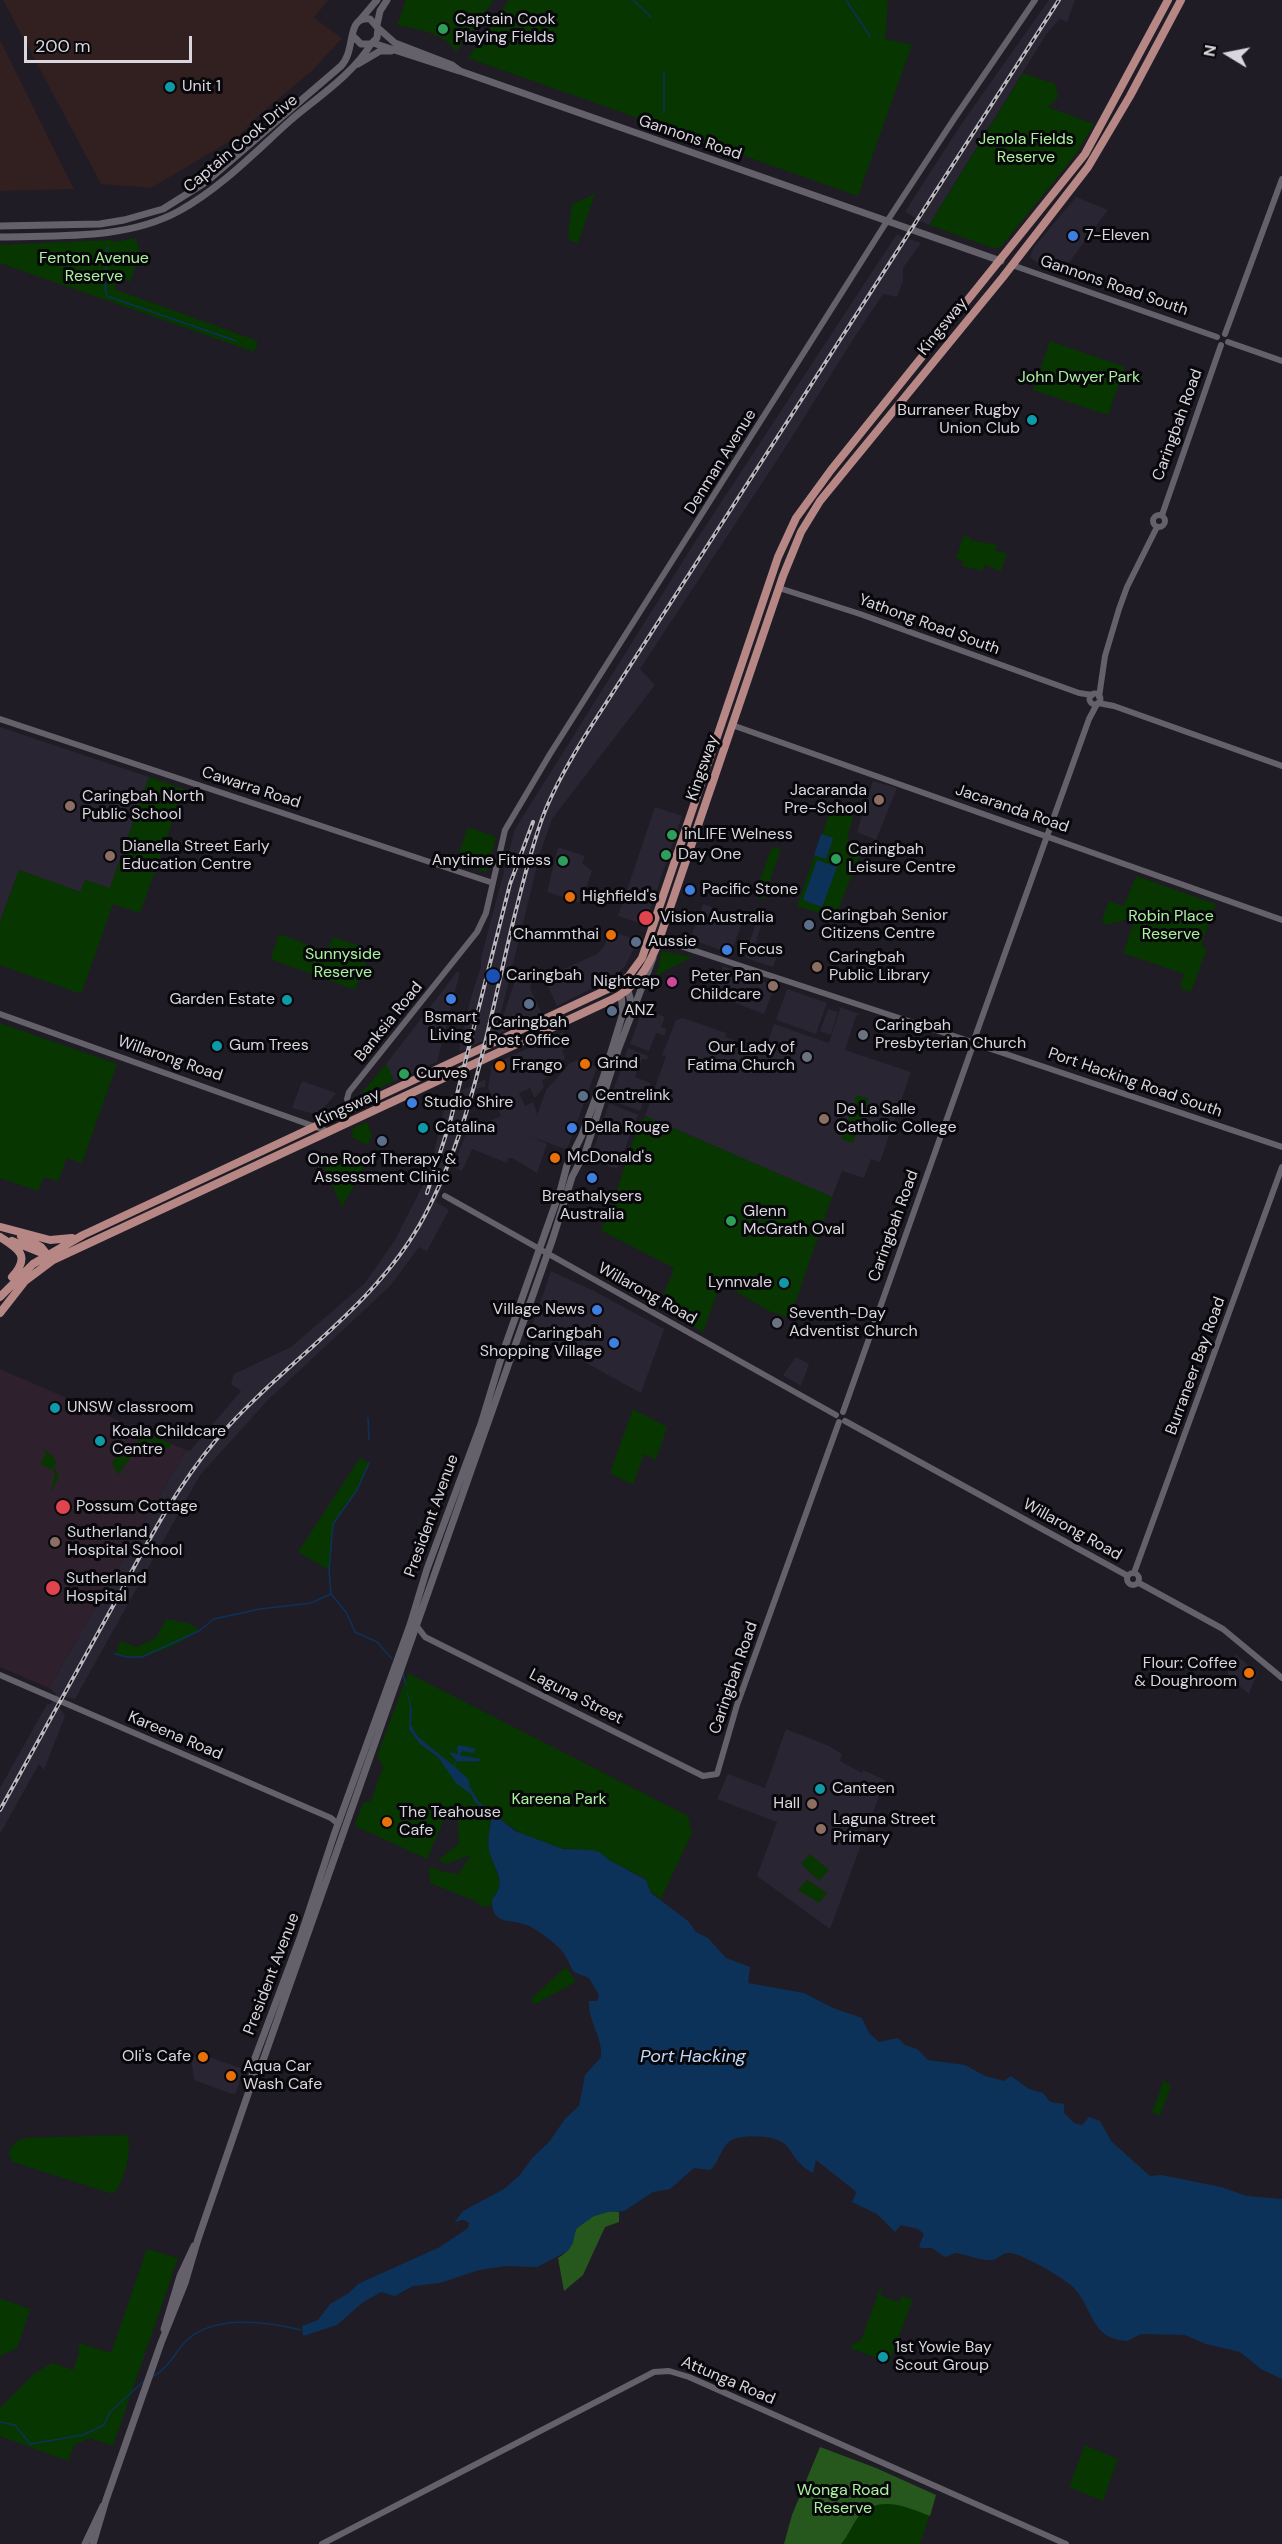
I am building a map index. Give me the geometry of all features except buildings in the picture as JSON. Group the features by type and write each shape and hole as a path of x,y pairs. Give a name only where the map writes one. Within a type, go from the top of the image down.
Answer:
{"main road":[{"path":"377,0 353,27 353,36 361,45 372,44 460,71"},
{"path":"372,44 378,38 380,12 387,0"},
{"name":"Kingsway","path":"0,1312 22,1284 50,1257 83,1235 552,1016 622,981 639,964 769,584 785,539 796,518 876,414 1085,154 1168,0"},
{"name":"Kingsway","path":"0,1297 25,1270 50,1257 330,1132 625,992 646,970 779,588 796,542 813,511 1012,265 1099,150 1181,0"},
{"path":"360,20 370,19 378,27"},
{"name":"Gannons Road","path":"378,27 395,43 452,65 460,71 1001,261"},
{"name":"Captain Cook Drive","path":"0,226 100,224 124,220 170,204 206,182 340,66 348,57 353,36"},
{"name":"Captain Cook Drive","path":"0,237 103,233 130,229 177,212 215,186 346,72 372,44"},
{"path":"346,72 380,51 400,52"},
{"name":"Gannons Road South","path":"1001,261 1012,265"},
{"path":"876,414 885,420"},
{"name":"Yathong Road South","path":"769,584 779,588"},
{"path":"722,722 732,725"},
{"path":"649,936 658,941"},
{"name":"President Avenue","path":"544,1252 567,1165 582,1135 617,1042 645,983 658,941"},
{"path":"622,981 625,992 633,1003 633,1012"},
{"name":"President Avenue","path":"85,2544 105,2504 161,2343 185,2283 249,2091 260,2069 345,1830 423,1595 514,1334 572,1177 582,1159 617,1042 624,1011 625,992"},
{"path":"552,1016 556,1025"},
{"path":"563,1183 577,1161 582,1159"},
{"path":"0,1227 50,1240 83,1235"},
{"path":"0,1227 35,1243 50,1257"},
{"path":"0,1236 50,1257"},
{"path":"0,1236 17,1248 22,1259 19,1269 0,1292"},
{"name":"President Avenue","path":"249,2091 252,2065 300,1938 338,1824 416,1625 423,1595"},
{"path":"338,1824 345,1830"},
{"name":"President Avenue","path":"93,2544 103,2518 105,2504"}],"street":[{"name":"Denman Avenue","path":"460,953 482,923 505,830 511,817 954,118 1035,0"},
{"path":"1228,342 1225,334 1282,179"},
{"name":"Gannons Road South","path":"1012,265 1217,337"},
{"path":"1225,334 1217,337 1221,345 1228,342 1282,361"},
{"name":"Caringbah Road","path":"1095,699 1110,636 1123,598 1157,527 1153,524 1153,519 1156,515 1162,515 1221,345"},
{"name":"Yathong Road South","path":"779,588 860,614 1282,766"},
{"path":"969,1041 975,1037 1095,699"},
{"name":"Cawarra Road","path":"0,719 493,883"},
{"name":"Jacaranda Road","path":"732,725 1282,920"},
{"path":"658,941 969,1041 972,1048 980,1045 979,1040 975,1037"},
{"name":"Banksia Road","path":"351,1110 348,1101 349,1092 460,953"},
{"name":"Willarong Road","path":"0,1014 330,1132"},
{"name":"Port Hacking Road South","path":"980,1045 1282,1147"},
{"name":"Caringbah Road","path":"839,1413 972,1048"},
{"name":"Burraneer Bay Road","path":"1131,1575 1282,1167"},
{"name":"Willarong Road","path":"445,1196 839,1413"},
{"path":"839,1413 846,1415 842,1421"},
{"name":"Caringbah Road","path":"717,1774 736,1705 842,1421"},
{"name":"Willarong Road","path":"842,1421 1131,1575 1130,1585 1139,1583"},
{"path":"1131,1575 1139,1576 1139,1583 1212,1622 1234,1637 1282,1678"},
{"name":"Laguna Street","path":"416,1625 425,1636 703,1776 717,1774"},
{"path":"410,1641 425,1636"},
{"name":"Kareena Road","path":"0,1675 332,1819 338,1824"},
{"name":"Attunga Road","path":"322,2544 654,2372 669,2371 688,2377 1066,2544"}],"shaded area":[{"path":"3,0 328,0 314,18 342,38 313,70 259,115 239,136 151,188 101,184"},
{"path":"1049,0 1075,0 1067,22 1060,19 1047,33 929,225 905,212 962,123"},
{"path":"0,40 74,189 0,191"},
{"path":"1076,197 1108,210 1062,272 1036,262 1030,257 1034,247"},
{"path":"897,234 907,240 921,243 903,268 903,281 897,297 883,294 640,669 655,685 552,819 541,850 499,1021 502,1020 516,977 531,982 530,988 542,1014 459,1052 461,1038 466,1036 464,1029 470,1001 515,829 695,542"},
{"name":"Caringbah North Public School","path":"0,727 149,777 110,888 80,892 19,870 0,922"},
{"name":"Jacaranda Pre-School","path":"873,781 897,788 876,840 857,832"},
{"path":"655,807 682,816 645,925 618,916"},
{"path":"558,847 585,856 582,863 592,871 581,903 547,892"},
{"path":"703,904 743,919 731,954 690,939"},
{"path":"756,923 761,925 755,945 778,953 773,967 746,958"},
{"path":"609,931 638,940 626,965 614,977 557,1006 544,978 597,954 605,945"},
{"path":"723,966 775,986 764,1014 715,995"},
{"path":"457,972 460,972 437,1062 394,1081 386,1064"},
{"path":"787,989 827,1003 816,1034 776,1020"},
{"path":"839,1007 860,1014 856,1016 845,1050 911,1072 880,1162 871,1159 864,1178 842,1171 832,1197 645,1116 666,1056 662,1055 676,1020 683,1018 726,1033 725,1037 765,1050 774,1024 829,1043"},
{"path":"643,1008 665,1017 661,1027 666,1029 665,1036 656,1033 649,1051 630,1044"},
{"path":"828,1009 838,1012 831,1035 820,1031"},
{"path":"563,1032 568,1047 562,1050 565,1058 552,1074 542,1081 544,1087 535,1098 530,1088 519,1093 525,1106 533,1102 537,1113 536,1118 546,1090 570,1063 578,1060 597,1067 567,1150 530,1136 547,1144 537,1173 512,1158 508,1158 507,1163 472,1149 462,1171 453,1167 472,1118 485,1123 501,1116 488,1088 492,1065"},
{"path":"628,1048 648,1056 647,1060 642,1059 635,1077 651,1083 640,1111 610,1100"},
{"path":"486,1079 485,1087 475,1089 461,1139 436,1202 449,1210 427,1251 419,1247 390,1286 268,1400 200,1475 75,1699 64,1697 59,1707 65,1716 44,1770 39,1764 0,1834 0,1788 47,1704 51,1704 56,1694 49,1688 186,1450 190,1451 241,1391 231,1384 234,1374 291,1347 365,1283 395,1240 429,1173 447,1097"},
{"path":"302,1081 336,1093 318,1115 292,1108"},
{"path":"609,1103 638,1115 617,1169 590,1160"},
{"name":"Caringbah Shopping Village","path":"551,1271 594,1291 664,1329 641,1393 530,1332"},
{"path":"796,1357 809,1364 801,1386 783,1375"},
{"name":"Sutherland Hospital","path":"0,1369 186,1450 49,1688 0,1667"},
{"path":"1235,1654 1257,1673 1249,1694 1227,1676"},
{"name":"Laguna Street Primary","path":"786,1729 829,1746 842,1754 840,1761 862,1773 863,1770 885,1780 830,1929 757,1876 777,1822 717,1799 728,1774 765,1788"},
{"path":"206,2056 243,2069 236,2093 232,2094 194,2080 191,2057"}],"green space":[{"name":"Captain Cook Playing Fields","path":"406,0 494,0 456,52 451,45 438,36 397,25"},
{"path":"509,0 888,0 885,39 912,45 858,196 468,58"},
{"name":"Jenola Fields Reserve","path":"1023,73 1055,84 1058,97 1048,107 1094,124 1076,154 1000,248 993,248 929,225"},
{"path":"595,194 578,243 570,241 568,236 572,204"},
{"name":"Fenton Avenue Reserve","path":"136,238 140,253 130,282 118,278 114,289 258,341 254,352 0,263 0,245 113,240 114,242"},
{"name":"John Dwyer Park","path":"1050,341 1125,367 1108,415 1033,390"},
{"path":"964,535 970,537 970,540 997,545 996,551 1007,553 1001,571 985,565 982,571 962,566 963,561 956,558"},
{"path":"149,777 184,789 140,913 113,904 81,994 0,965 0,922 19,870 80,892 85,880 110,888"},
{"name":"Caringbah Leisure Centre","path":"832,805 854,813 847,839 862,849 835,918 797,906"},
{"path":"468,827 496,837 487,872 456,862"},
{"path":"772,847 781,849 763,900 755,893"},
{"name":"Robin Place Reserve","path":"1136,876 1216,904 1201,945 1207,949 1191,992 1180,988 1184,974 1123,953 1136,917 1105,925 1102,920 1109,901 1124,906"},
{"name":"Sunnyside Reserve","path":"279,934 327,951 333,937 358,945 356,950 368,955 355,990 273,960 271,957"},
{"path":"662,951 692,957 656,976"},
{"path":"0,1023 117,1064 82,1163 67,1158 58,1181 44,1177 38,1191 0,1178"},
{"path":"386,1064 394,1081 360,1097 359,1096"},
{"path":"857,1095 869,1099 853,1143 841,1139 849,1117 860,1120 849,1116"},
{"path":"645,1116 832,1197 790,1318 769,1311 721,1283 703,1332 659,1308 674,1268 600,1230 607,1219 636,1133"},
{"path":"367,1122 372,1136 367,1145 352,1137 353,1128"},
{"path":"341,1151 366,1164 342,1207 323,1164 335,1166"},
{"path":"633,1409 667,1427 656,1460 644,1454 633,1485 610,1473"},
{"path":"145,1432 146,1436 148,1434 171,1444 168,1448 162,1449 150,1441 142,1452 137,1450 117,1475 112,1463 118,1454 126,1458"},
{"path":"42,1448 53,1456 59,1478 50,1493 55,1476 53,1469 40,1463 46,1455"},
{"path":"360,1458 369,1463 357,1490 333,1524 329,1570 298,1552"},
{"path":"166,1619 188,1623 199,1630 159,1651 137,1656 115,1654 121,1641 136,1647 156,1638"},
{"name":"Kareena Park","path":"408,1673 688,1816 692,1833 661,1899 650,1891 646,1879 609,1860 597,1851 559,1848 518,1832 495,1815 492,1816 488,1845 498,1874 499,1886 493,1897 492,1906 483,1907 475,1901 430,1883 429,1869 431,1867 458,1874 471,1855 446,1864 438,1860 459,1844 457,1807 446,1815 427,1859 357,1827 355,1824 363,1803 371,1801 383,1767 377,1756"},
{"path":"810,1854 829,1870 819,1881 801,1864"},
{"path":"807,1880 827,1893 819,1903 798,1890"},
{"path":"566,1967 576,1982 533,2005 531,1999"},
{"path":"1164,2080 1171,2086 1160,2116 1152,2112"},
{"path":"128,2136 128,2158 121,2183 113,2194 13,2162 8,2154 15,2142 25,2138"},
{"path":"613,2211 619,2212 619,2222 605,2227 583,2275 564,2291 558,2258 571,2246 575,2231 581,2224 594,2216"},
{"path":"147,2249 178,2258 113,2446 90,2438 74,2445 68,2461 0,2436 0,2408 34,2374 52,2363 73,2370 79,2353 79,2343 111,2353"},
{"path":"880,2288 882,2289 880,2295 899,2302 902,2296 913,2299 889,2363 850,2348 861,2340"},
{"path":"0,2298 30,2309 17,2348 0,2356"},
{"path":"1085,2445 1118,2459 1103,2501 1069,2487"},
{"name":"Wonga Road Reserve","path":"820,2447 876,2468 936,2495 920,2544 784,2544 792,2515"},
{"name":"Wonga Road Reserve","path":"820,2447 876,2468 936,2495 930,2516 901,2506 881,2504 864,2512 856,2520 841,2544 784,2544 792,2515"}],"water":[{"path":"821,834 833,838 826,859 814,855"},
{"path":"817,860 837,867 822,907 803,900"},
{"name":"Port Hacking","path":"405,1683 412,1710 411,1725 418,1737 454,1766 456,1760 449,1752 458,1754 457,1747 460,1745 476,1749 473,1753 463,1751 459,1755 481,1759 480,1761 456,1762 455,1767 469,1780 469,1786 479,1802 515,1831 563,1849 599,1852 646,1880 651,1893 688,1921 696,1932 708,1938 726,1958 750,1967 748,1983 804,1993 833,2008 862,2018 869,2033 879,2042 898,2038 905,2045 917,2049 928,2060 965,2065 985,2076 1004,2081 1011,2076 1029,2089 1043,2093 1050,2102 1064,2104 1064,2113 1074,2123 1082,2125 1089,2117 1100,2121 1111,2141 1150,2176 1161,2175 1221,2187 1247,2196 1282,2199 1282,2379 1261,2369 1240,2352 1206,2344 1185,2335 1141,2334 1127,2341 1106,2335 1095,2322 1075,2289 1044,2268 1010,2253 992,2260 985,2260 957,2253 945,2257 932,2248 921,2248 919,2246 924,2234 918,2229 901,2225 895,2232 877,2214 852,2202 856,2193 854,2190 816,2160 813,2173 795,2158 782,2142 761,2137 732,2140 725,2146 710,2170 694,2168 670,2189 653,2192 624,2211 594,2216 576,2229 573,2243 568,2251 537,2267 506,2266 479,2270 440,2283 413,2286 395,2296 381,2292 362,2303 337,2325 303,2336 302,2326 318,2320 330,2304 349,2293 358,2284 440,2247 468,2228 469,2223 465,2220 454,2223 463,2211 504,2189 519,2176 533,2157 549,2142 565,2119 579,2106 585,2075 601,2057 600,2043 589,2009 589,2001 597,2001 599,1995 589,1978 574,1972 562,1951 540,1932 529,1926 499,1918 495,1914 492,1899 497,1893 500,1881 488,1846 492,1816 475,1802 471,1794 456,1783 438,1757 420,1744 409,1729 410,1707"}],"waterway":[{"path":"633,0 651,17"},
{"path":"846,0 870,36"},
{"path":"664,71 664,113"},
{"path":"107,247 105,289 107,296 236,341"},
{"path":"368,1418 369,1440"},
{"path":"369,1463 357,1490 333,1524 329,1570 331,1594 346,1612 355,1632 377,1642 392,1659"},
{"path":"115,1654 142,1657 199,1631 214,1619 260,1609 311,1603 331,1594"},
{"path":"403,1674 406,1685"},
{"path":"152,2377 166,2366 184,2343 209,2327 240,2322 272,2324 301,2330"},
{"path":"0,2422 15,2425 30,2444 83,2435 104,2425 110,2412 145,2380"}],"railway":[{"path":"0,1810 148,1542 173,1499 201,1459 242,1412 327,1333 381,1278 405,1248 425,1215 442,1180 468,1106 528,862 545,811 560,779 590,728 1059,0"},
{"path":"427,1193 450,1122 510,884 533,822"}],"place":[{"name":"Captain Cook Playing Fields","path":"443,29"},
{"name":"Unit 1","path":"170,87"},
{"name":"7-Eleven","path":"1073,236"},
{"name":"Burraneer Rugby Union Club","path":"1032,420"},
{"name":"Jacaranda Pre-School","path":"879,800"},
{"name":"Caringbah North Public School","path":"70,806"},
{"name":"inLIFE Welness","path":"672,835"},
{"name":"Day One","path":"666,855"},
{"name":"Dianella Street Early Education Centre","path":"110,856"},
{"name":"Caringbah Leisure Centre","path":"836,859"},
{"name":"Anytime Fitness","path":"563,861"},
{"name":"Pacific Stone","path":"690,890"},
{"name":"Highfield's","path":"570,897"},
{"name":"Vision Australia","path":"646,918"},
{"name":"Caringbah Senior Citizens Centre","path":"809,925"},
{"name":"Chammthai","path":"611,935"},
{"name":"Aussie","path":"636,942"},
{"name":"Focus","path":"727,950"},
{"name":"Caringbah Public Library","path":"817,967"},
{"name":"Caringbah","path":"493,976"},
{"name":"Nightcap","path":"672,982"},
{"name":"Peter Pan Childcare","path":"773,986"},
{"name":"Bsmart Living","path":"451,999"},
{"name":"Garden Estate","path":"287,1000"},
{"name":"Caringbah Post Office","path":"529,1004"},
{"name":"ANZ","path":"612,1011"},
{"name":"Caringbah Presbyterian Church","path":"863,1035"},
{"name":"Gum Trees","path":"217,1046"},
{"name":"Our Lady of Fatima Church","path":"807,1057"},
{"name":"Grind","path":"585,1064"},
{"name":"Frango","path":"500,1066"},
{"name":"Curves","path":"404,1074"},
{"name":"Centrelink","path":"583,1096"},
{"name":"Studio Shire","path":"412,1103"},
{"name":"De La Salle Catholic College","path":"824,1119"},
{"name":"Catalina","path":"423,1128"},
{"name":"Della Rouge","path":"572,1128"},
{"name":"One Roof Therapy & Assessment Clinic","path":"382,1141"},
{"name":"McDonald's","path":"555,1158"},
{"name":"Breathalysers Australia","path":"592,1178"},
{"name":"Glenn McGrath Oval","path":"731,1221"},
{"name":"Lynnvale","path":"784,1283"},
{"name":"Village News","path":"597,1310"},
{"name":"Seventh-Day Adventist Church","path":"777,1323"},
{"name":"Caringbah Shopping Village","path":"614,1343"},
{"name":"UNSW classroom","path":"55,1408"},
{"name":"Koala Childcare Centre","path":"100,1441"},
{"name":"Possum Cottage","path":"63,1507"},
{"name":"Sutherland Hospital School","path":"55,1542"},
{"name":"Sutherland Hospital","path":"53,1588"},
{"name":"Flour: Coffee & Doughroom","path":"1249,1673"},
{"name":"Canteen","path":"820,1789"},
{"name":"Hall","path":"812,1804"},
{"name":"The Teahouse Cafe","path":"387,1822"},
{"name":"Laguna Street Primary","path":"821,1829"},
{"name":"Oli's Cafe","path":"203,2057"},
{"name":"Aqua Car Wash Cafe","path":"231,2076"},
{"name":"1st Yowie Bay Scout Group","path":"883,2357"}]}
